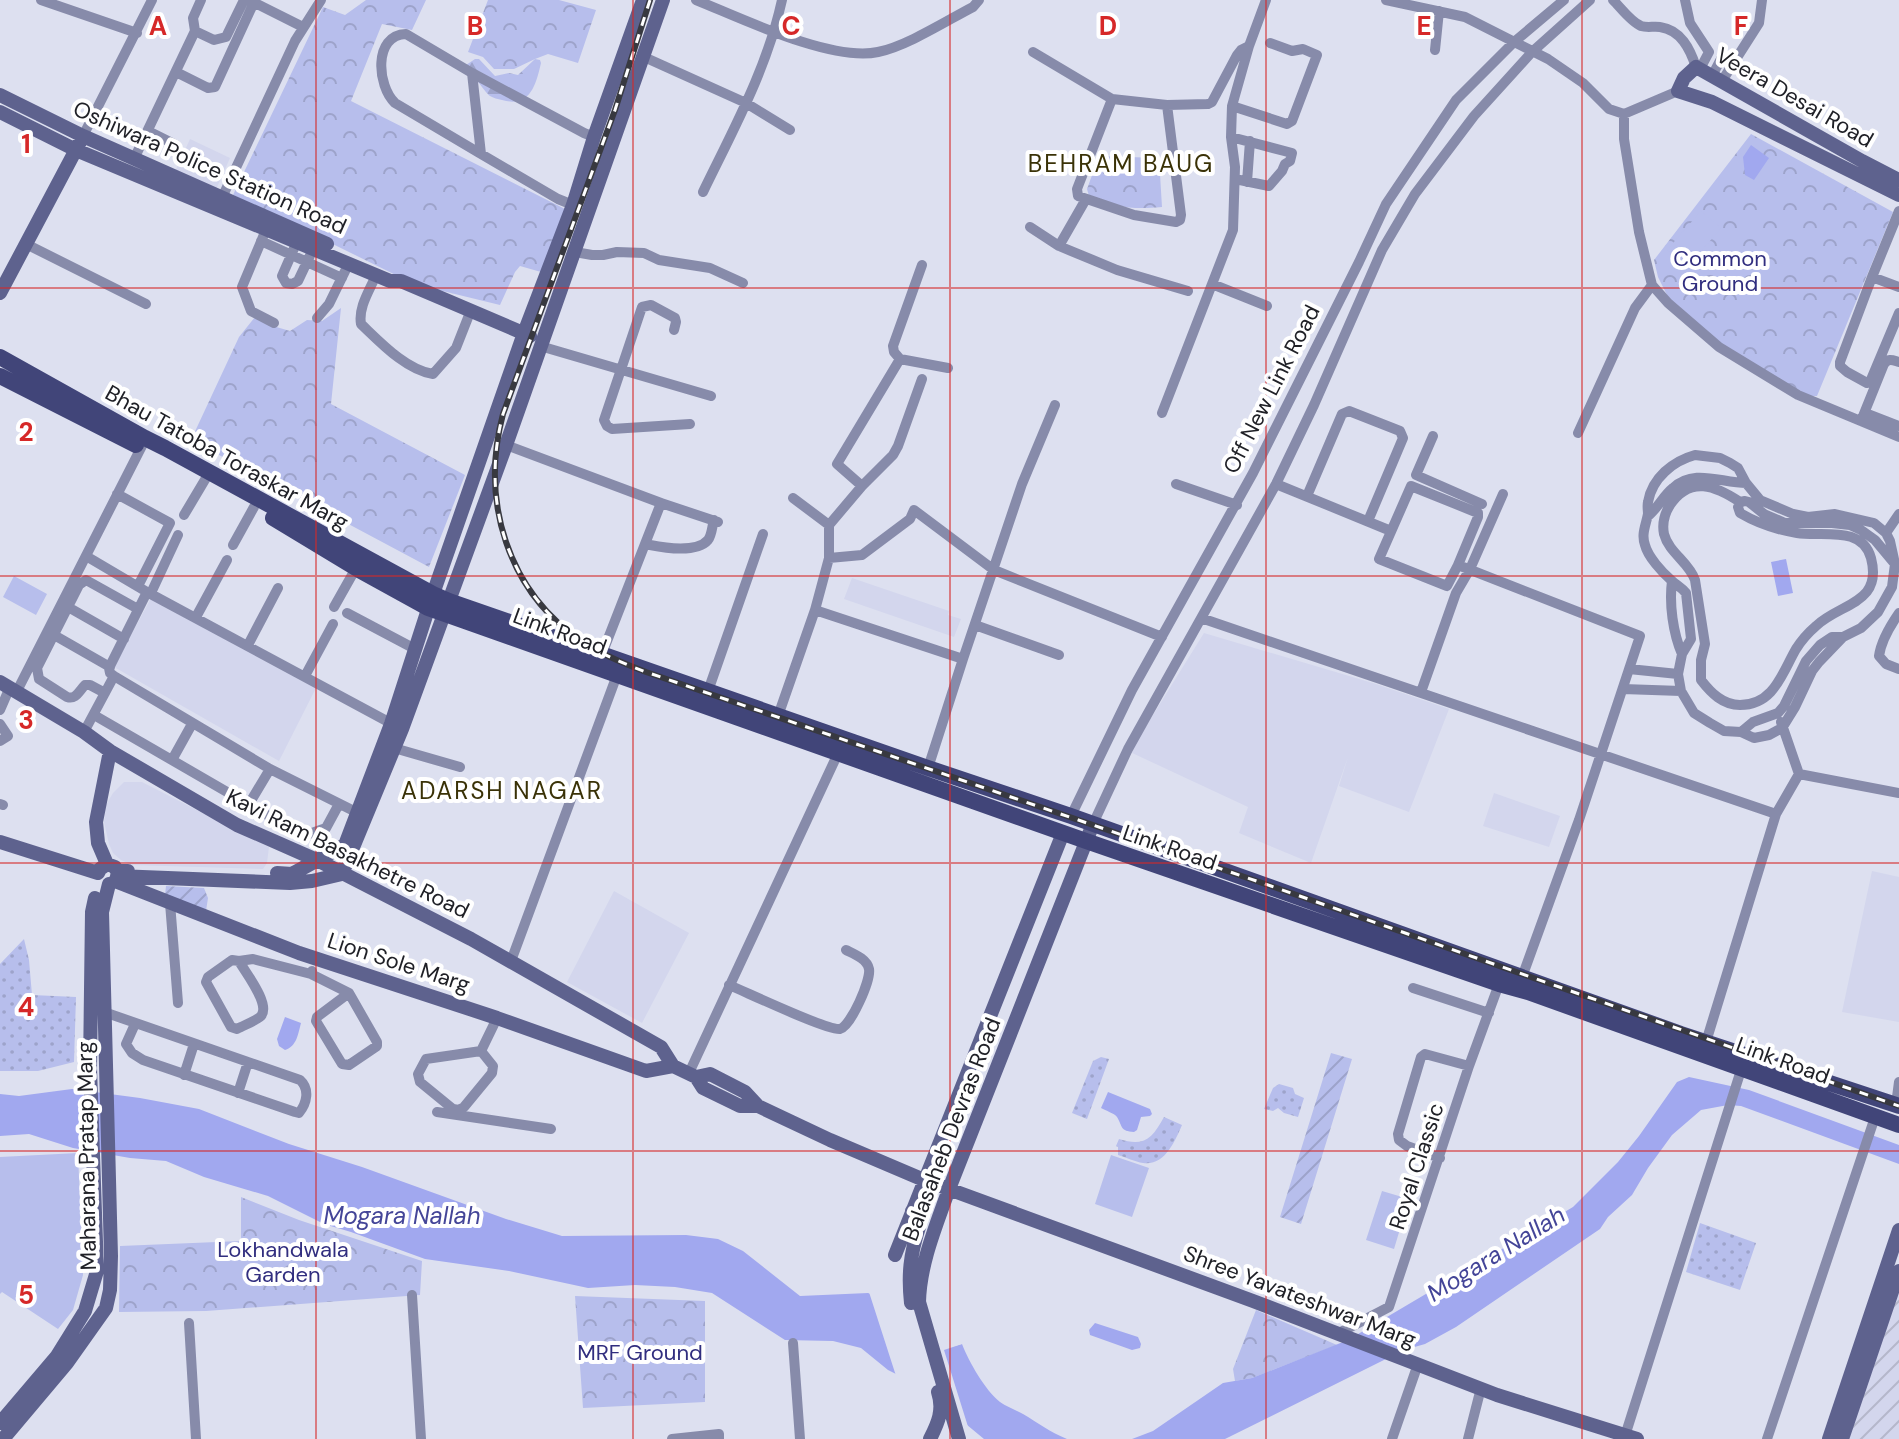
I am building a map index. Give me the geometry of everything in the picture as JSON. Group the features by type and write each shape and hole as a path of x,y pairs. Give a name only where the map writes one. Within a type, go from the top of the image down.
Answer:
{"main road":[{"name":"Bhau Tatoba Toraskar Marg","path":"0,357 356,568 438,604"},
{"name":"Bhau Tatoba Toraskar Marg","path":"0,376 143,443 165,448 438,604"},
{"name":"Link Road","path":"438,604 778,716 841,746 1063,833 1499,984 1520,983 1898,1106"},
{"name":"Link Road","path":"591,656 617,675 841,746 928,768 1071,816 1520,983 1873,1125 1899,1125"},
{"name":"Off New Link Road","path":"1063,833 1071,816"}],"street":[{"path":"41,0 137,33"},
{"path":"1,288 80,143 152,0"},
{"path":"134,159 195,31 193,18 201,0"},
{"path":"195,31 214,40 226,37 251,0"},
{"path":"251,0 303,27"},
{"path":"176,72 208,88 215,87 251,0"},
{"path":"220,203 295,41 321,0"},
{"path":"0,842 109,876 290,883 342,874 438,604 524,333 573,205 643,0"},
{"path":"109,876 292,874 345,845 394,748 396,726 415,649 438,604 506,445 663,0"},
{"path":"696,0 792,39 845,53 877,52 916,37 973,7 979,0"},
{"path":"703,192 757,80 775,32 782,0"},
{"path":"1162,413 1233,230 1235,179 1232,106 1266,0"},
{"path":"1386,0 1465,17 1548,59 1583,83 1609,109 1624,114 1678,91 1826,150 1899,195"},
{"name":"Off New Link Road","path":"1071,816 1132,690 1237,505 1386,204 1456,100 1514,42 1564,0"},
{"name":"Off New Link Road","path":"1093,824 1128,749 1276,484 1382,250 1415,194 1474,116 1532,52 1590,0"},
{"path":"1613,0 1642,26 1673,31 1708,73"},
{"path":"1685,0 1690,23 1709,52 1708,73"},
{"path":"1708,73 1759,23 1762,0"},
{"path":"1435,50 1439,11"},
{"path":"573,205 395,103 387,96 383,85 381,59 387,43 399,34 406,34 472,73 594,137"},
{"path":"1232,106 1287,124 1292,121 1317,55 1270,43"},
{"path":"1033,52 1112,99 1167,105 1208,104 1241,50 1249,46"},
{"path":"1708,73 1723,55"},
{"path":"644,57 746,103 790,130"},
{"path":"472,73 481,154"},
{"name":"Veera Desai Road","path":"1678,91 1684,78 1708,73 1826,150 1899,180"},
{"path":"1112,99 1077,189 1078,196 1134,215 1176,222 1181,215 1167,105"},
{"name":"Oshiwara Police Station Road","path":"2,104 80,143 220,203"},
{"path":"1624,114 1624,139 1639,232 1652,285 1719,347 1798,395 1899,426"},
{"path":"148,131 176,145"},
{"path":"1231,137 1292,153 1290,161 1269,186 1235,179"},
{"path":"1247,182 1250,141"},
{"name":"Oshiwara Police Station Road","path":"80,143 134,159 266,230 390,281 401,281 541,343"},
{"path":"1059,246 1086,199"},
{"path":"1899,211 1840,366 1870,382 1894,344 1899,313"},
{"path":"1030,227 1059,246 1117,270 1188,291"},
{"path":"266,230 242,287 251,311 274,323"},
{"path":"297,243 282,276 286,283 295,284 312,250 342,278"},
{"path":"26,244 146,304"},
{"name":"Oshiwara Police Station Road","path":"312,250 393,272 401,281"},
{"path":"575,252 592,255 644,253 659,260 710,268 743,283"},
{"path":"317,318 329,304 349,263"},
{"path":"922,265 893,346 894,352 900,359 948,368"},
{"path":"376,275 362,309 361,324 390,351 422,371 433,374 456,348 471,310"},
{"path":"1872,277 1899,287"},
{"path":"1212,284 1267,306"},
{"path":"1578,433 1635,308 1652,285"},
{"path":"674,330 675,318 651,305 642,307 604,420 612,429 690,424"},
{"path":"541,343 711,396"},
{"path":"862,486 837,464 900,359"},
{"path":"1863,417 1884,364 1887,360 1899,362"},
{"path":"778,716 815,610 829,558 829,525 893,455 922,379"},
{"path":"928,768 1022,484 1055,405"},
{"path":"1307,496 1342,414 1349,411 1400,431 1403,438 1368,521"},
{"path":"1863,417 1899,437"},
{"path":"1411,486 1478,513 1447,586 1379,559 1391,531 1433,436"},
{"path":"0,710 9,687 86,556 143,443"},
{"path":"506,445 716,521 708,539 701,544 677,549 650,545"},
{"path":"1695,455 1720,458 1738,468 1760,500 1793,514 1808,517 1835,514 1874,523 1890,541 1895,564 1892,587 1878,612 1861,628 1843,637 1812,671 1782,728 1754,738 1741,732 1724,731 1694,713 1681,691 1678,674 1682,654 1691,639 1686,593 1672,581 1644,545 1643,529 1648,516 1648,500 1668,468 1695,455"},
{"path":"1416,475 1482,504"},
{"path":"1648,516 1674,486 1688,479 1712,477 1729,483 1746,483"},
{"path":"184,515 206,478"},
{"path":"1176,484 1237,505"},
{"path":"1276,484 1391,531"},
{"path":"1740,502 1740,513 1758,522 1798,533 1846,535 1865,545 1868,549 1865,564 1873,574 1867,593 1825,618 1808,633 1771,693 1750,705 1736,706 1722,701 1701,680 1705,644 1695,580 1692,570 1667,543 1663,525 1672,503 1688,488 1706,486 1720,490 1740,502 1749,502 1764,514 1785,523 1850,525 1875,540 1895,564"},
{"path":"84,732 105,693 170,523 117,494"},
{"path":"1421,692 1456,593 1503,494"},
{"path":"793,498 829,525"},
{"path":"591,656 661,503"},
{"path":"233,545 254,507"},
{"path":"829,558 862,555 910,519 914,510 994,570 1162,637"},
{"path":"1886,533 1899,514"},
{"path":"708,691 763,534"},
{"path":"146,590 178,535"},
{"path":"86,556 396,726"},
{"path":"196,617 227,560"},
{"path":"1458,565 1640,636 1520,983"},
{"path":"334,607 356,568"},
{"path":"105,693 85,685 71,698 39,679 37,668 79,585 86,580 138,609"},
{"path":"1672,581 1670,591 1675,637 1682,654"},
{"path":"248,645 278,588"},
{"path":"68,607 124,639"},
{"path":"815,610 963,659"},
{"path":"347,613 415,649"},
{"path":"1899,613 1879,656 1886,664 1899,669"},
{"path":"1201,618 1776,814"},
{"path":"305,676 333,624"},
{"path":"975,625 1059,655"},
{"path":"54,635 192,724 270,769 362,814"},
{"path":"1741,732 1753,722 1778,713 1806,661 1832,637 1843,637"},
{"path":"1629,669 1678,674"},
{"path":"511,961 617,675"},
{"name":"Kavi Ram Basakhetre Road","path":"9,687 110,751 237,825 319,861 511,961 661,1047 673,1066"},
{"path":"1623,689 1681,691"},
{"path":"1778,713 1799,774"},
{"path":"94,715 298,833 309,834 326,828 339,804"},
{"path":"0,724 8,736 0,741"},
{"path":"172,760 192,724"},
{"path":"693,1075 729,985 841,746"},
{"path":"394,748 460,767"},
{"path":"109,876 98,843 96,822 110,751"},
{"path":"249,804 270,769"},
{"path":"1799,774 1899,793"},
{"path":"1706,1042 1776,814 1799,774"},
{"name":"Balasaheb Devras Road","path":"959,1439 916,1309 921,1274 949,1189 1093,824"},
{"name":"Balasaheb Devras Road","path":"895,1255 1063,833"},
{"name":"Lion Sole Marg","path":"109,876 299,953 646,1071 673,1066"},
{"name":"Maharana Pratap Marg","path":"98,1067 104,1012 102,912 109,876"},
{"name":"Maharana Pratap Marg","path":"3,1439 62,1360 106,1308 110,1290 101,1174 92,912 98,889 109,876"},
{"path":"170,903 178,1003"},
{"path":"729,985 820,1024 839,1029 851,1018 870,972 867,964 846,950"},
{"path":"311,974 316,957"},
{"path":"239,961 262,1000 264,1010 261,1016 237,1029 231,1027 206,982 208,977 232,960 253,959 311,974 349,993 377,1042 377,1046 349,1065 342,1064 316,1021 317,1017 349,993"},
{"name":"Royal Classic","path":"1343,1334 1389,1307 1499,984"},
{"path":"1413,988 1489,1013"},
{"path":"104,1012 300,1080 307,1091 302,1109 299,1113 295,1112 143,1060 132,1053 126,1044 135,1024"},
{"path":"481,1051 497,1018"},
{"path":"184,1075 194,1044"},
{"path":"481,1051 493,1066 492,1073 459,1110 453,1109 420,1082 418,1074 426,1059 481,1051"},
{"path":"1440,1158 1399,1140 1398,1134 1421,1057 1425,1054 1469,1066"},
{"path":"238,1093 248,1062"},
{"name":"Shree Yavateshwar Marg","path":"673,1066 693,1075 703,1088 740,1106 758,1106 924,1180 1481,1388 1629,1438"},
{"path":"1629,1438 1740,1074"},
{"path":"1898,1106 1899,1082"},
{"path":"437,1112 551,1129"},
{"path":"1767,1439 1873,1125"},
{"path":"912,1211 919,1227 910,1257 908,1278 916,1309"},
{"path":"1829,1439 1899,1230"},
{"path":"1842,1439 1899,1271"},
{"path":"412,1295 421,1439"},
{"path":"189,1323 196,1439"},
{"path":"793,1343 800,1439"},
{"name":"Maharana Pratap Marg","path":"0,1423 62,1360"},
{"path":"1392,1439 1411,1361"},
{"path":"1468,1439 1481,1388"},
{"path":"930,1439 945,1400"},
{"path":"672,1439 715,1437"}],"shaded area":[{"path":"190,139 230,158 214,194 173,176"},
{"path":"852,578 949,611 948,615 961,619 954,637 844,599"},
{"path":"151,598 316,688 279,761 114,667"},
{"path":"1204,633 1449,709 1409,812 1339,786 1348,757 1311,863 1239,833 1248,807 1130,752"},
{"path":"124,782 142,782 269,847 267,863 263,869 132,865 121,860 113,853 104,822 106,805"},
{"path":"1494,793 1560,816 1549,847 1483,826"},
{"path":"1872,871 1899,877 1899,1022 1842,1012"},
{"path":"614,891 689,933 642,1023 567,982"},
{"path":"1899,1275 1899,1439 1846,1439"}],"green space":[{"path":"366,0 426,0 412,30 382,24 351,101 565,209 541,272 520,266 500,305 414,284 233,195 323,7 345,15"},
{"path":"488,0 559,0 596,10 578,63 548,54 514,69 494,69 483,57 468,52"},
{"path":"479,59 495,76 518,75 535,59 541,63 530,93 512,102 490,96 484,90 466,65"},
{"name":"Common Ground","path":"1751,134 1893,212 1817,396 1799,393 1721,345 1670,301 1658,277 1654,260"},
{"path":"1099,156 1159,158 1162,207 1124,207 1089,196 1087,189"},
{"path":"1701,211 1721,228 1687,268 1667,250"},
{"path":"341,308 331,404 465,475 429,567 191,440 239,337 255,317 290,331 307,320 322,321"},
{"path":"14,576 47,594 36,615 3,597"},
{"path":"166,886 204,888 208,898 206,911 165,895"},
{"path":"24,939 32,995 76,997 74,1062 38,1071 0,1071 0,964"},
{"path":"1331,1053 1352,1059 1301,1224 1280,1217"},
{"path":"1101,1057 1109,1059 1087,1119 1072,1113 1093,1061"},
{"path":"1279,1084 1293,1088 1295,1094 1304,1098 1298,1117 1278,1108 1273,1111 1264,1109 1273,1088"},
{"path":"1164,1117 1182,1125 1163,1157 1143,1163 1118,1155 1116,1146 1119,1139 1135,1142 1146,1139"},
{"path":"78,1153 83,1275 73,1310 58,1329 2,1292 0,1294 0,1157"},
{"path":"1111,1155 1149,1168 1132,1217 1095,1204"},
{"path":"1382,1191 1409,1199 1394,1249 1366,1240"},
{"name":"Lokhandwala Garden","path":"241,1197 422,1261 420,1295 206,1311 119,1312 120,1246 241,1241"},
{"path":"1700,1223 1756,1243 1740,1290 1686,1272"},
{"name":"MRF Ground","path":"575,1296 705,1301 705,1402 583,1408"},
{"path":"1256,1310 1337,1345 1252,1378 1235,1381 1233,1369"}],"water":[{"path":"1751,145 1769,158 1754,180 1745,175 1743,157"},
{"path":"1786,559 1793,593 1778,596 1771,562"},
{"path":"285,1017 301,1023 295,1043 285,1050 279,1046 277,1039"},
{"name":"Mogara Nallah","path":"1689,1077 1749,1090 1899,1145 1899,1164 1741,1106 1701,1110 1672,1135 1632,1195 1600,1229 1456,1327 1225,1439 1132,1439 1153,1431 1223,1383 1252,1378 1348,1340 1573,1207 1618,1162 1677,1082"},
{"name":"Mogara Nallah","path":"72,1089 199,1109 289,1144 562,1236 686,1235 718,1239 743,1251 800,1296 868,1293 885,1299 947,1348 962,1344 978,1375 1000,1402 1067,1439 984,1439 920,1386 888,1370 861,1348 833,1341 785,1340 712,1293 635,1285 588,1288 509,1271 425,1259 324,1224 268,1196 204,1177 166,1161 73,1148 29,1134 0,1136 0,1094 19,1096"},
{"path":"1108,1092 1150,1109 1152,1114 1141,1117 1134,1132 1126,1131 1116,1116 1101,1108"},
{"path":"1095,1323 1138,1337 1140,1348 1132,1350 1090,1335 1089,1330"}],"pier":[{"path":"868,1289 909,1303 934,1321 949,1343 961,1340 962,1344 944,1350 970,1433 918,1390 897,1379"}],"railway":[{"path":"650,0 615,110 503,414 497,447 495,479 498,511 506,542 518,571 557,622 591,647 646,672 1899,1106"}],"district":[{"name":"BEHRAM BAUG","path":"1121,164"},
{"name":"ADARSH NAGAR","path":"502,791"}]}
